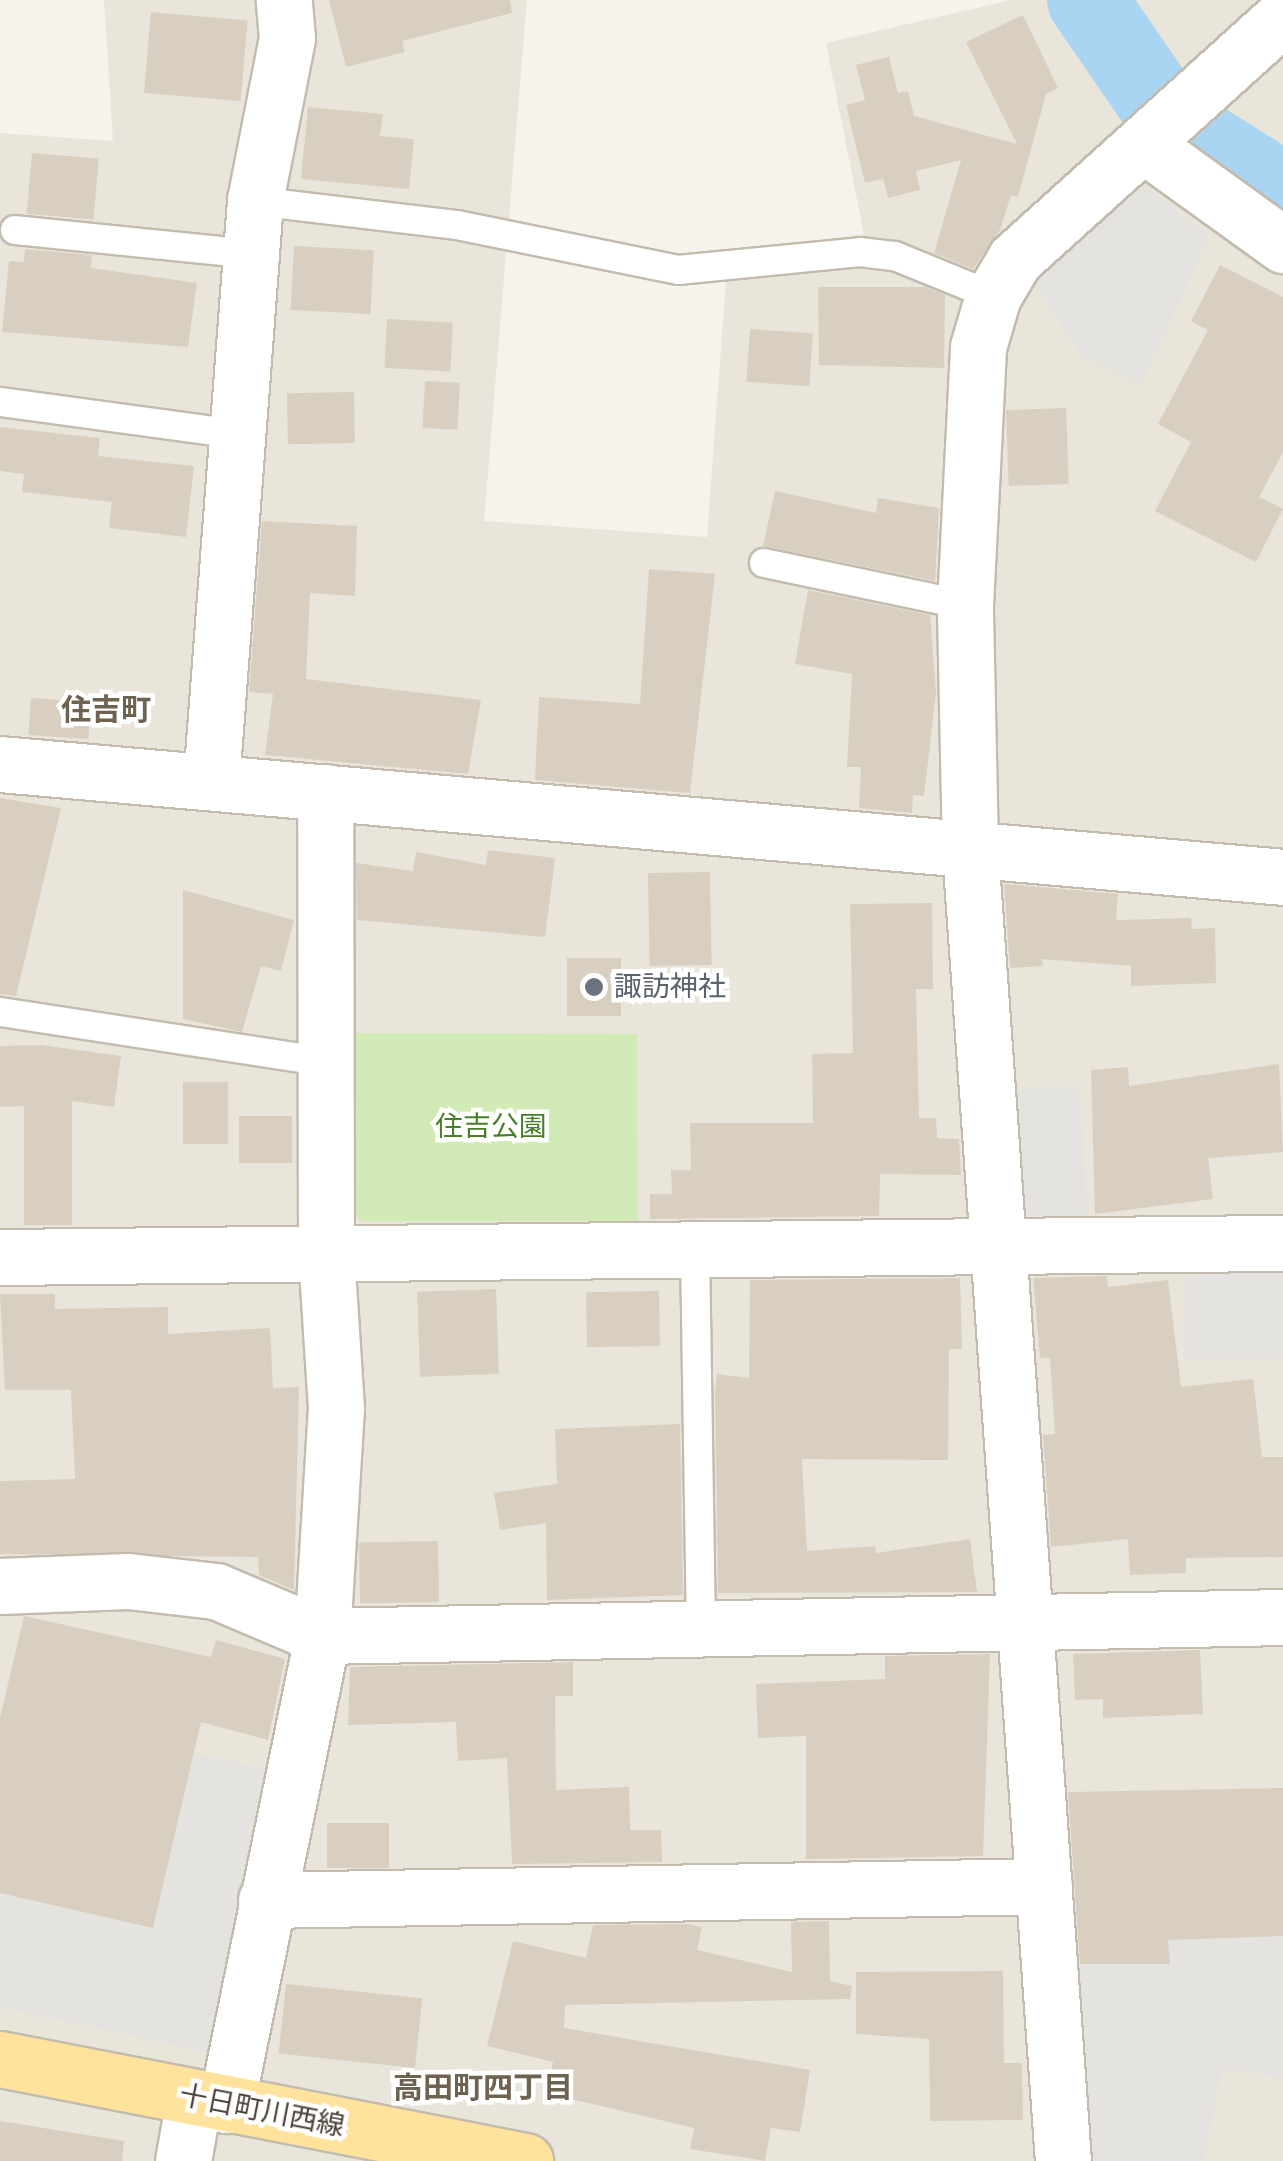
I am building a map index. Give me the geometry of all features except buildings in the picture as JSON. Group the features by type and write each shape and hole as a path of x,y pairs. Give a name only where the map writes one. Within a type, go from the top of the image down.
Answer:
{"main road":[{"name":"十日町川西線","path":"0,2059 525,2161"}],"street":[{"path":"212,782 253,228 292,8"},
{"path":"1063,2161 970,850 964,604 978,347 992,296 1015,260 1283,16"},
{"path":"1150,137 1283,244"},
{"path":"0,764 1283,877"},
{"path":"183,2161 210,2102 266,1900 322,1636 336,1408 326,1253 324,792"},
{"path":"0,1256 1283,1243"},
{"path":"0,1586 128,1581 216,1591 322,1636 701,1624 1283,1617"},
{"path":"266,1900 1044,1886"}],"lane":[{"path":"15,230 457,225 678,270 860,252 895,256 992,296"},
{"path":"0,402 238,434"},
{"path":"764,564 964,604"},
{"path":"0,1012 325,1062"},
{"path":"695,1249 701,1624"}],"shaded area":[{"path":"104,0 527,0 484,521 707,537 728,253 864,234 826,43 1011,0 1283,0 1283,2161 0,2161 0,133 113,141"},
{"path":"1135,175 1209,238 1141,385 1081,356 1030,277"},
{"path":"1080,1086 1087,1216 1018,1219 1011,1090"},
{"path":"1185,1256 1283,1256 1283,1359 1185,1359"},
{"path":"194,1753 271,1770 207,2052 0,2007 0,1893 153,1928"},
{"path":"1283,1936 1283,2079 1222,2068 1204,2161 1083,2161 1070,1964 1170,1964 1168,1940"}],"green space":[{"name":"住吉公園","path":"344,1033 637,1034 638,1221 360,1221 347,1198"}],"waterway":[{"path":"1087,0 1171,122 1283,192"}],"place":[{"name":"諏訪神社","path":"594,987"}],"district":[{"name":"住吉町","path":"106,711"},
{"name":"高田町四丁目","path":"483,2089"}]}
